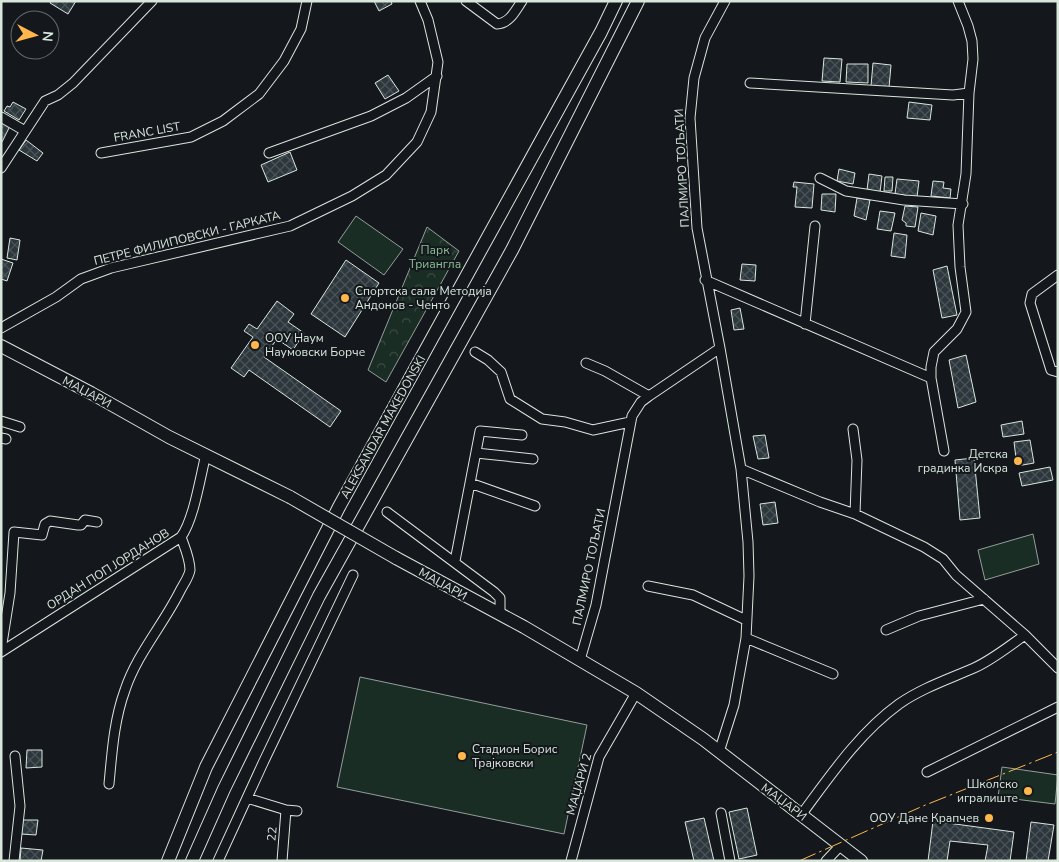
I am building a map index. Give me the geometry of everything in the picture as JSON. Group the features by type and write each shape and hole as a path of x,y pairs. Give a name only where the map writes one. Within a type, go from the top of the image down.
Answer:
{"street":[{"path":"1,168 46,101 74,83 152,1"},
{"name":"FRANC LIST","path":"102,153 191,137 223,121 259,94 284,61 301,29 306,1"},
{"name":"ПЕТРЕ ФИЛИПОВСКИ - ГАРКАТА","path":"1,328 56,297 81,279 93,274 111,268 290,226 352,196 386,174 417,142 431,112 438,62 428,20 420,1"},
{"path":"466,1 497,24 503,24 508,21 522,1"},
{"name":"ALEKSANDAR MAKEDONSKI","path":"168,861 206,767 335,515 601,32 616,1"},
{"name":"ALEKSANDAR MAKEDONSKI","path":"192,861 232,771 323,589 512,250 638,1"},
{"name":"ПАЛМИРО ТОЉАТИ","path":"719,752 734,705 746,638 749,576 748,542 740,470 720,348 705,280 697,228 690,118 694,78 705,38 726,1"},
{"path":"944,450 931,378 931,367 934,352 957,329 966,312 958,232 966,174 969,93 973,59 972,41 958,1"},
{"path":"269,153 371,116 406,98 437,76"},
{"path":"750,83 954,95 969,93"},
{"path":"1,117 25,131"},
{"path":"820,178 846,191 904,200 962,204"},
{"path":"805,324 815,226"},
{"path":"1058,275 1032,294 1030,299 1031,308 1051,370 1058,372"},
{"path":"705,280 931,378"},
{"name":"МАЏАРИ","path":"1,346 169,437 290,497 636,693 719,752 861,861"},
{"name":"ПАЛМИРО ТОЉАТИ","path":"580,660 596,605 630,422 636,410 649,396 720,348"},
{"path":"475,352 502,372 510,399 542,419 565,422 594,430 630,422"},
{"path":"586,363 605,370 649,396"},
{"path":"1,421 20,427"},
{"path":"853,429 857,460 855,514"},
{"path":"454,561 480,431 522,435"},
{"path":"476,453 533,459"},
{"name":"ОРДАН ПОП ЈОРДАНОВ","path":"1,651 181,537 186,530 190,517 206,454"},
{"path":"740,470 855,514 943,559 956,575 1026,635 1058,668"},
{"path":"470,483 535,506"},
{"path":"387,512 479,579 500,598 500,615"},
{"path":"1,651 10,593 14,532 42,535 45,524 50,521 78,525 81,525 85,520 97,522"},
{"path":"109,784 118,710 125,688 190,572 189,561 181,537"},
{"path":"218,861 353,574"},
{"path":"648,586 693,596 746,620"},
{"path":"886,630 919,616 984,599"},
{"path":"801,815 840,762 887,714 912,696 951,676 976,667 1026,635"},
{"path":"746,638 833,674"},
{"name":"МАЏАРИ 2","path":"571,861 599,757 636,693"},
{"path":"926,772 1058,707"},
{"path":"14,861 20,806 15,756"},
{"path":"247,798 286,810 297,811"},
{"name":"22","path":"282,861 286,810"},
{"path":"721,813 730,861"},
{"path":"826,861 841,846"}],"green space":[{"path":"356,216 403,249 384,275 338,242"},
{"name":"Парк Триангла","path":"427,227 459,251 386,382 368,370"},
{"path":"1033,534 1039,564 985,580 978,550"},
{"name":"Стадион Борис Трајковски","path":"360,677 587,725 564,834 337,787"},
{"name":"Школско игралиште","path":"1002,767 1058,775 1055,804 998,797"}],"building":[{"path":"51,1 76,1 68,14 50,3"},
{"path":"374,1 391,1 392,4 379,11"},
{"path":"824,58 842,59 840,82 822,81"},
{"path":"873,63 891,65 889,88 871,86"},
{"path":"847,64 868,64 868,83 846,82"},
{"path":"388,75 399,91 385,99 375,83"},
{"path":"13,102 26,109 19,120 4,111"},
{"path":"909,102 932,105 930,120 907,118"},
{"path":"1,122 10,126 2,142 1,142"},
{"path":"26,140 43,153 37,161 19,150"},
{"path":"290,152 297,170 268,182 261,165"},
{"path":"839,169 855,173 853,184 837,181"},
{"path":"869,174 882,176 880,192 867,190"},
{"path":"885,177 893,177 892,191 884,191"},
{"path":"897,179 919,181 917,197 895,194"},
{"path":"933,181 944,182 943,188 951,189 950,198 931,196"},
{"path":"794,182 814,184 812,208 795,207 797,187 793,187"},
{"path":"822,194 836,194 835,212 821,210"},
{"path":"857,198 870,200 866,220 854,216"},
{"path":"905,206 918,207 915,227 906,226 906,223 902,220"},
{"path":"880,211 895,213 891,231 877,229"},
{"path":"921,213 936,216 933,235 918,231"},
{"path":"894,233 907,235 905,258 891,256"},
{"path":"10,238 20,240 17,260 7,258"},
{"path":"1,259 13,263 7,281 1,279"},
{"name":"Спортска сала Методија Андонов - Ченто","path":"346,260 379,283 345,337 311,314"},
{"path":"742,264 756,265 755,281 740,280"},
{"path":"947,266 957,315 942,318 933,270"},
{"path":"277,301 294,314 288,322 304,333 293,350 277,339 264,357 341,411 330,427 249,370 244,377 231,368 253,337 244,331 249,324 257,329"},
{"path":"740,308 744,329 734,330 731,310"},
{"path":"966,355 976,402 958,408 949,360"},
{"path":"1022,421 1024,434 1003,437 1001,425"},
{"path":"765,435 769,458 758,459 753,436"},
{"path":"1030,440 1034,463 1017,466 1014,442"},
{"path":"974,458 980,518 960,520 955,460"},
{"path":"1050,467 1053,480 1022,486 1019,473"},
{"path":"775,502 778,523 763,525 760,504"},
{"path":"27,750 42,750 42,767 26,768"},
{"path":"747,808 757,855 739,859 729,812"},
{"path":"704,818 714,861 694,861 685,822"},
{"path":"23,820 38,820 36,835 21,834"},
{"path":"933,821 1014,832 1010,861 985,861 988,845 950,841 947,861 928,861"},
{"path":"1031,822 1054,825 1048,861 1026,861"},
{"path":"21,848 43,850 41,861 20,861"}],"power":[{"path":"799,861 923,806 1058,752"}],"place":[{"name":"Спортска сала Методија Андонов - Ченто","path":"345,298"},
{"name":"ООУ Наум Наумовски Борче","path":"255,345"},
{"name":"Детска градинка Искра","path":"1018,461"},
{"name":"Стадион Борис Трајковски","path":"462,756"},
{"name":"Школско игралиште","path":"1028,791"},
{"name":"ООУ Дане Крапчев","path":"989,818"}]}
